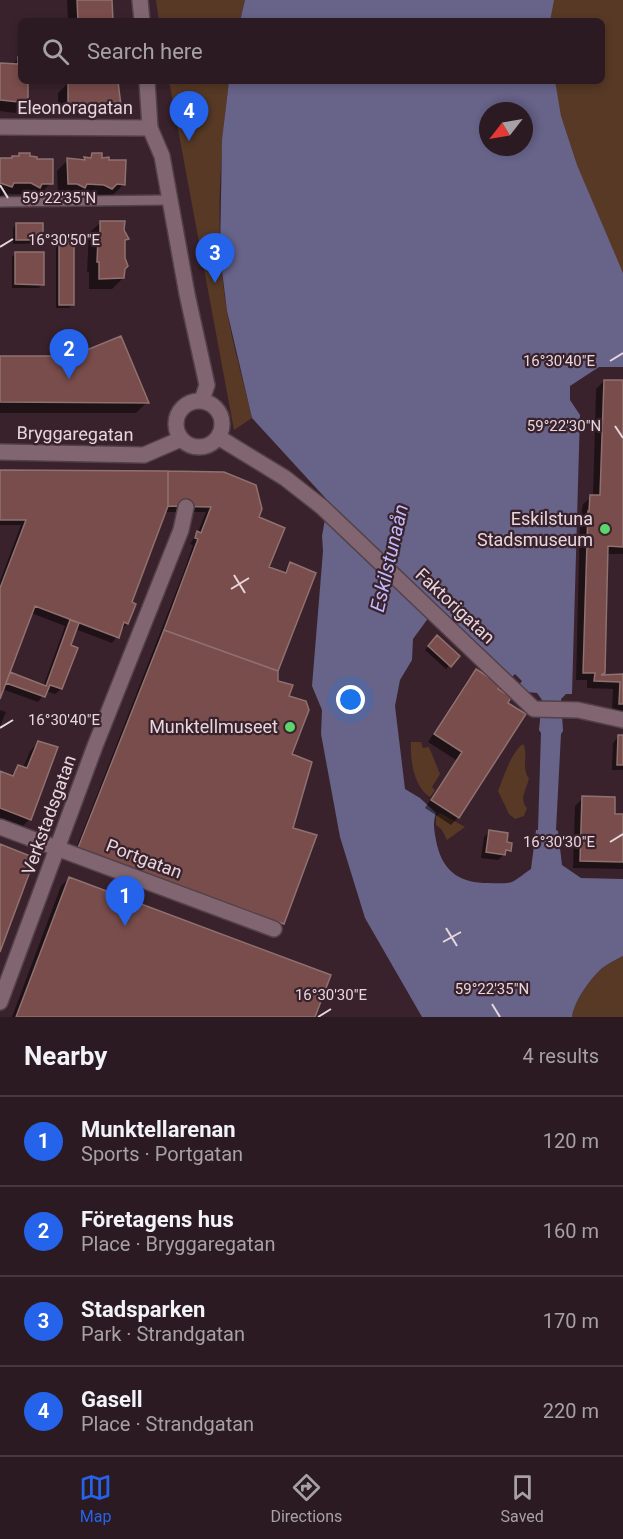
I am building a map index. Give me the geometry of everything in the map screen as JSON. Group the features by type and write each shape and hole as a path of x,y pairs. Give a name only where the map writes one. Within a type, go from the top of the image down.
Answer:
{"street":[{"path":"140,0 142,18"},
{"path":"147,84 150,128 162,156 187,294 207,385 202,400"},
{"name":"Eleonoragatan","path":"0,127 150,128"},
{"path":"202,400 209,402 220,413 222,427 218,437 210,445 203,447 189,445 181,439 176,428 177,413 187,403 202,400"},
{"name":"Faktorigatan","path":"218,437 285,478 322,507 534,709 578,710 623,720"},
{"name":"Bryggaregatan","path":"0,452 144,455 181,439"},
{"name":"Verkstadsgatan","path":"0,1002 95,746 181,530 186,507"},
{"name":"Portgatan","path":"0,827 274,929"}],"lane":[{"path":"0,202 170,200"}],"shaded area":[{"path":"156,0 245,0 241,18 159,18"},
{"path":"548,0 623,0 623,281 572,167 550,84 605,84 605,18 547,18"},
{"path":"170,84 229,84 221,167 221,255 229,324 252,418 234,430"},
{"path":"411,742 421,742 423,748 429,747 440,774 432,787 435,790 430,797 420,787 414,773"},
{"path":"523,744 526,775 529,778 523,799 527,808 524,816 515,819 509,814 498,791 511,759"},
{"path":"440,813 465,827 447,840 442,830 436,825 436,816"},
{"path":"623,956 623,1017 572,1017 586,986 604,967"}],"water":[{"path":"245,0 554,0 551,18 241,18"},
{"name":"Eskilstunaån","path":"229,84 556,84 561,116 577,165 623,273 623,367 599,367 570,386 570,400 580,415 572,694 566,694 561,699 563,731 556,830 558,831 562,865 581,878 623,879 623,956 604,967 586,986 572,1017 422,1017 365,918 340,837 321,734 322,710 312,686 325,519 342,538 351,526 252,418 227,311 220,255 222,140","holes":["437,606 511,678 515,674 522,681 519,685 527,692 537,693 542,700 539,730 541,733 538,830 536,830 531,869 512,882 478,883 455,874 444,863 435,833 436,813 420,798 405,789 395,706 400,680 412,660 413,639"]}],"building":[{"path":"77,0 112,0 113,18 78,18"},
{"path":"0,63 18,64 18,84 28,84 28,103 0,100"},
{"path":"68,84 118,84 121,106 68,105"},
{"path":"19,153 30,153 30,156 37,157 37,159 53,159 53,184 42,184 40,188 31,183 14,183 12,187 0,183 0,158 12,158 12,156 19,156"},
{"path":"92,153 102,153 102,158 109,157 109,160 126,160 125,185 117,184 112,189 104,185 87,184 85,188 77,184 68,184 67,158 85,160 84,157 91,158"},
{"path":"100,221 125,221 124,230 129,239 125,240 125,258 128,266 125,269 124,278 99,279 99,262 97,262"},
{"path":"16,223 43,223 43,240 16,240"},
{"path":"59,239 74,239 74,305 59,305"},
{"path":"15,252 44,252 44,285 15,284"},
{"path":"121,336 149,403 0,402 0,356 72,356"},
{"name":"Eskilstuna Stadsmuseum","path":"604,380 623,380 623,547 608,546 605,673 601,675 623,674 623,704 619,704 620,682 594,681 595,673 583,673 588,511 590,495 600,495"},
{"path":"0,470 168,471 168,506 132,602 136,604 128,624 124,622 119,638 35,606 0,699 0,588 26,520 0,520"},
{"path":"168,471 224,472 256,485 262,509 259,517 285,528 269,567 286,573 290,562 316,573 278,671 164,630 198,539 195,538 197,531 201,533 211,507 168,506"},
{"path":"70,620 79,623 71,645 78,648 62,689 50,685 45,697 6,683 10,672 46,686"},
{"path":"164,630 278,671 278,681 293,685 289,696 306,701 309,710 292,754 312,762 293,828 317,835 284,924 78,848"},
{"path":"437,635 460,656 451,667 428,646"},
{"path":"476,669 501,685 498,689 511,697 508,703 526,714 459,818 431,800 462,752 434,734"},
{"path":"618,735 623,735 623,765 617,765"},
{"path":"38,741 58,747 31,820 0,808 0,771 13,776 18,765 27,768"},
{"path":"582,796 615,797 615,814 623,814 623,862 580,861"},
{"path":"489,830 508,833 507,842 512,843 511,851 506,850 505,855 486,852"},
{"path":"0,844 35,858 0,952"},
{"path":"69,877 331,975 315,1017 16,1017"}],"place":[{"name":"Gasell","path":"189,141"},
{"name":"Stadsparken","path":"215,283"},
{"name":"Företagens hus","path":"69,379"},
{"name":"Eskilstuna Stadsmuseum","path":"605,529"},
{"name":"Munktellmuseet","path":"290,727"},
{"name":"Munktellarenan","path":"125,926"}]}
